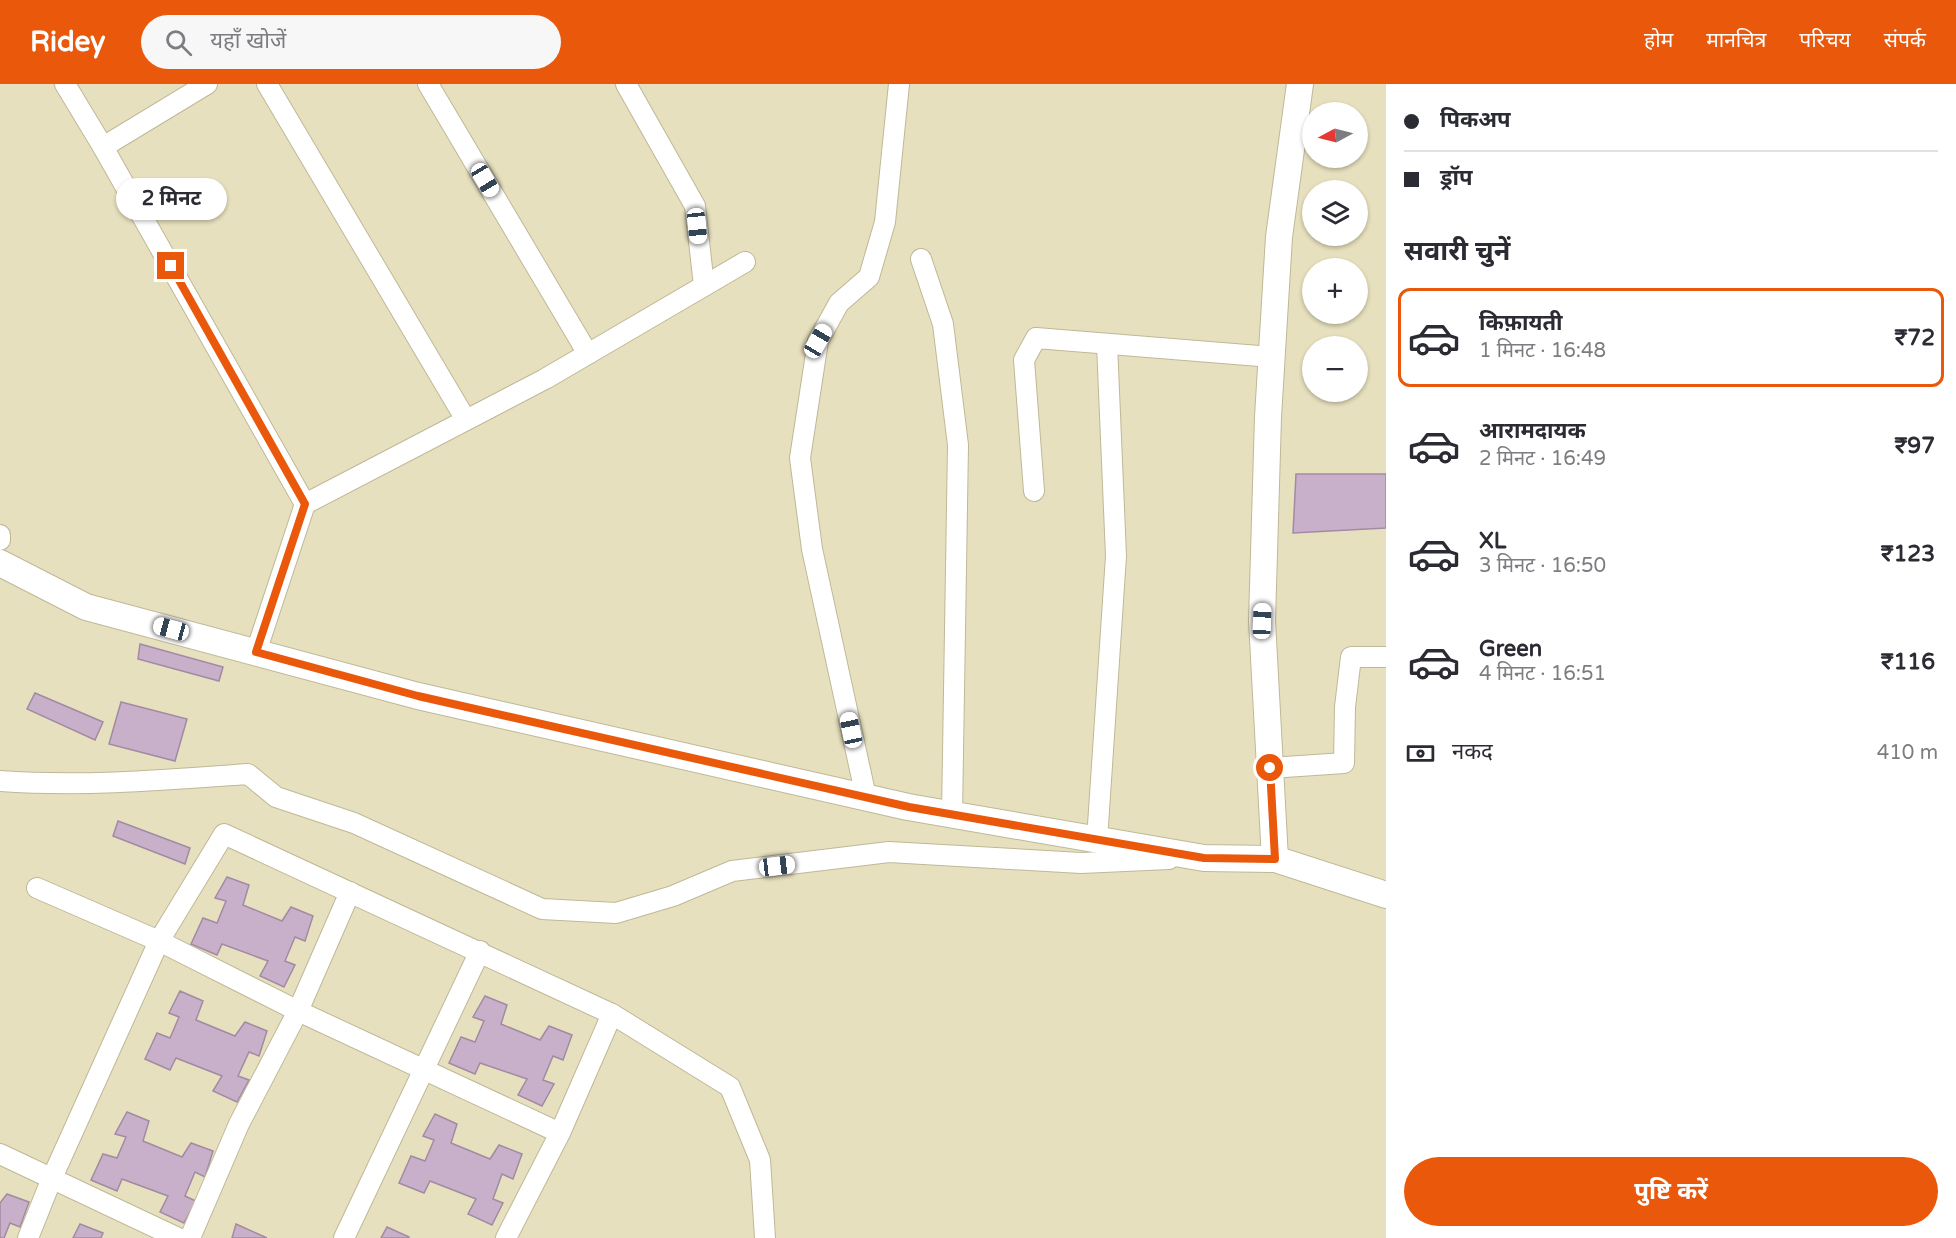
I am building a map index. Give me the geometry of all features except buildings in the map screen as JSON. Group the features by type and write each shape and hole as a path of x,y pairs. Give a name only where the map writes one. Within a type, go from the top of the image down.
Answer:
{"street":[{"path":"65,84 305,504"},
{"path":"103,147 207,84"},
{"path":"267,84 466,420"},
{"path":"428,84 588,354"},
{"path":"626,84 695,206 704,286"},
{"path":"866,797 812,549 800,458 818,341 839,303 869,277 885,222 899,84"},
{"path":"1275,859 1262,621 1268,417 1279,237 1300,84"},
{"path":"921,259 943,324 958,445 952,814"},
{"path":"256,652 305,504 545,378 745,262"},
{"path":"1034,491 1024,360 1036,338 1272,357"},
{"path":"1097,840 1116,556 1107,344"},
{"path":"0,535 0,540"},
{"path":"0,563 86,607 418,696 866,797 1204,858"},
{"path":"1270,768 1344,764 1345,707 1351,657 1386,657"},
{"path":"0,781 42,784 141,782 248,774 276,797 354,823 542,909 616,913 674,896 732,871 890,852 1081,863 1204,858 1275,859 1386,895"},
{"path":"28,1238 52,1178 159,941 224,834 612,1014 730,1087 760,1160 765,1238"},
{"path":"37,888 159,941 423,1071 560,1133"},
{"path":"190,1238 240,1124 298,1011 350,892"},
{"path":"344,1238 480,951"},
{"path":"506,1238 560,1133 612,1014"},
{"path":"0,1154 178,1238"}],"route":[{"path":"171,266 305,504 256,652 418,696 909,807 1204,858 1275,859 1270,768"}]}
